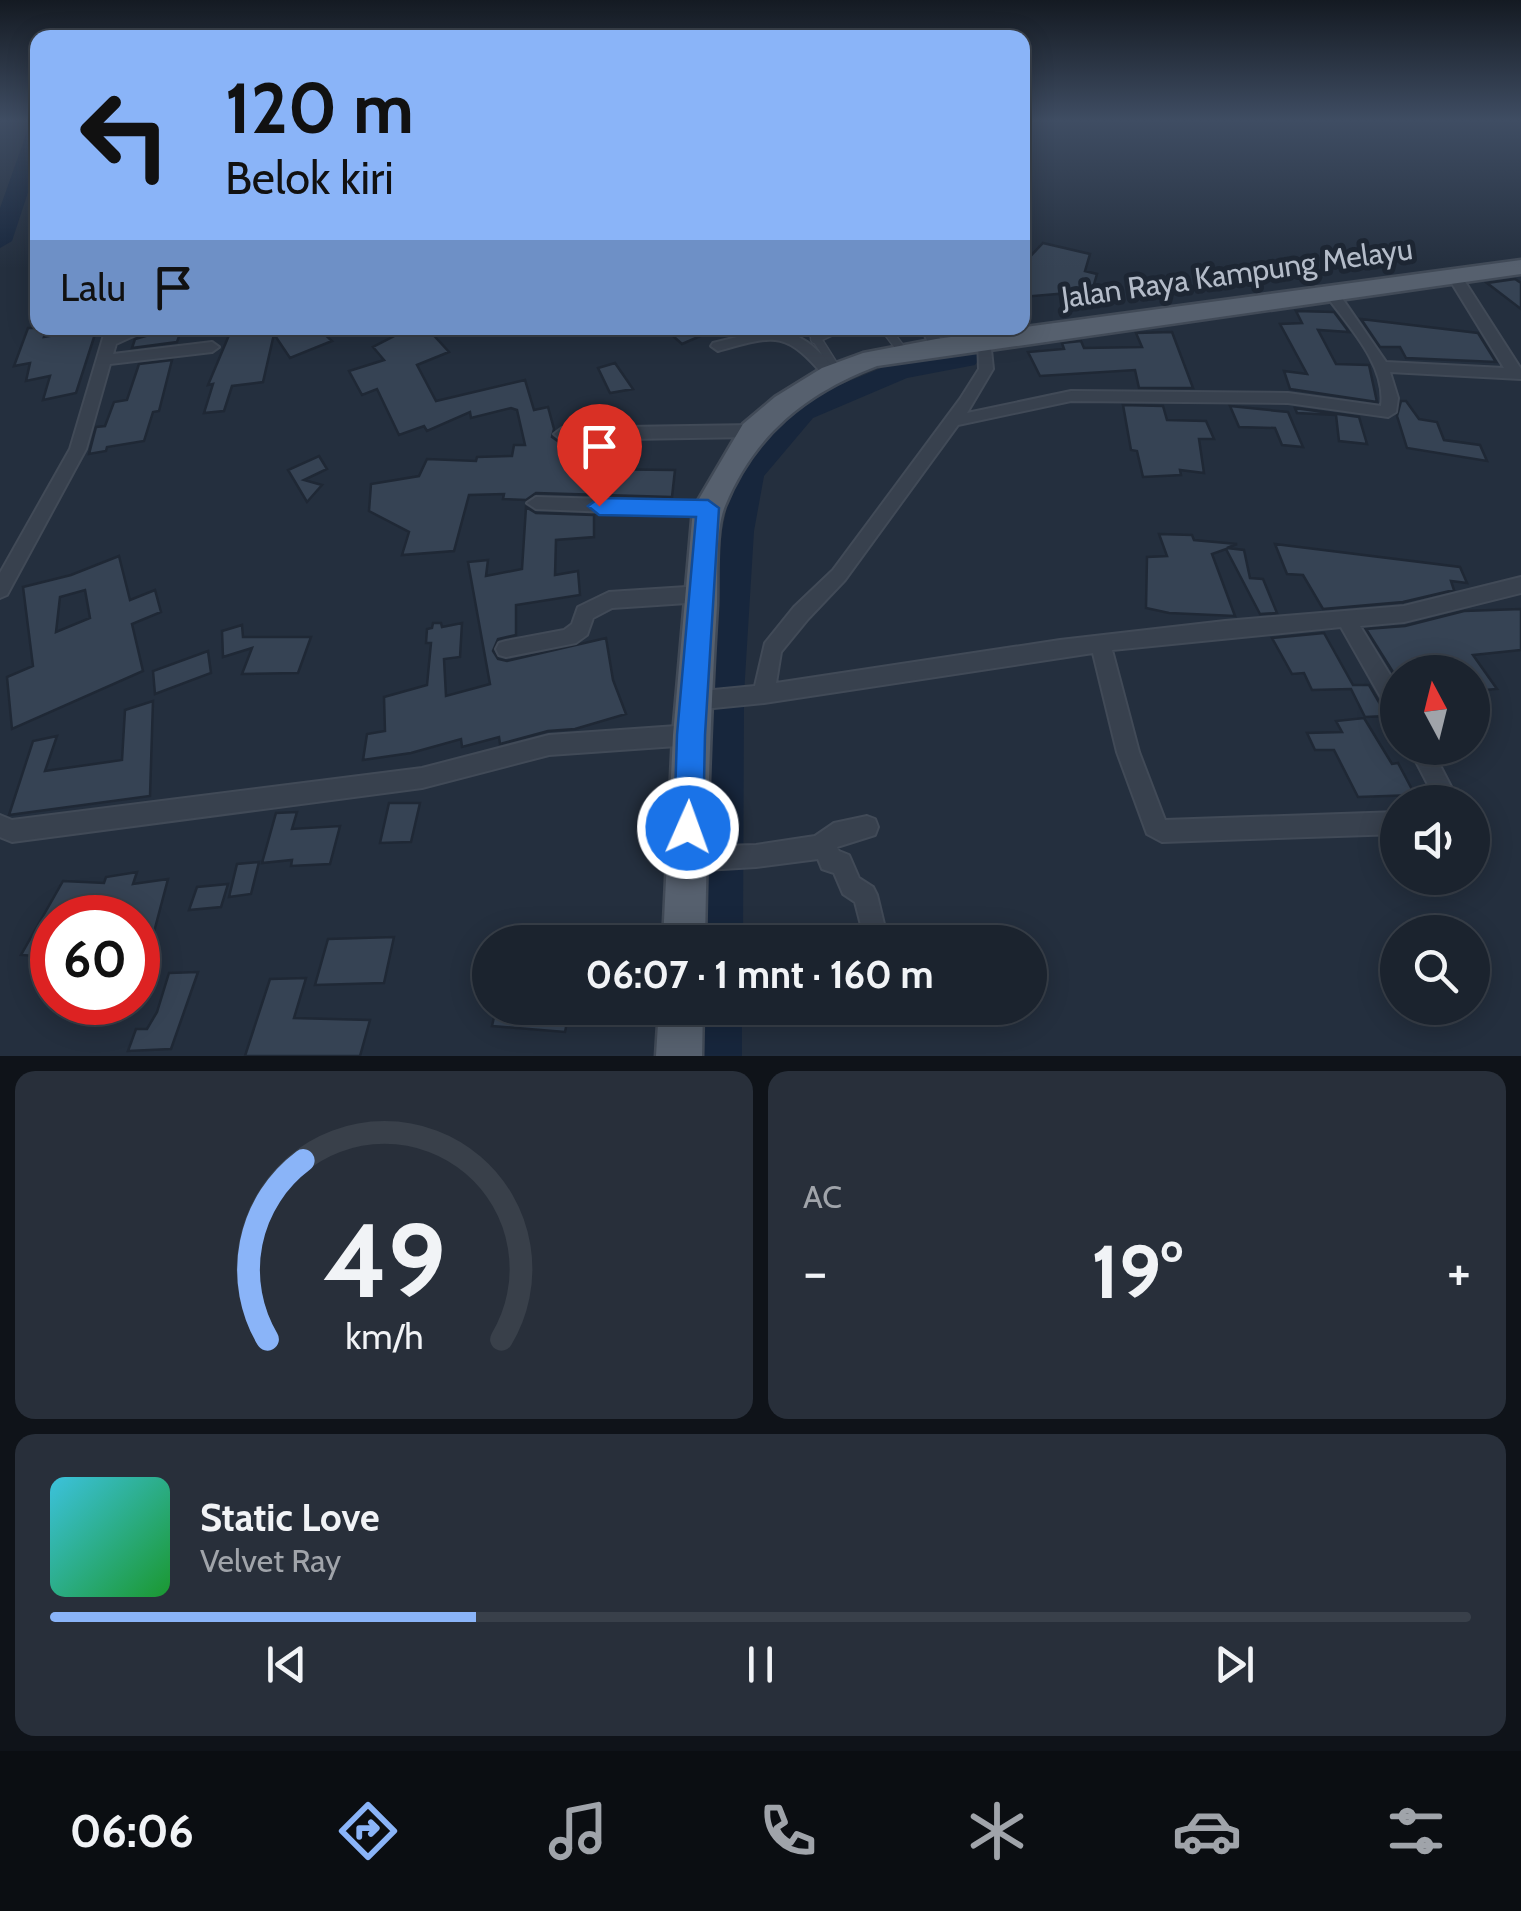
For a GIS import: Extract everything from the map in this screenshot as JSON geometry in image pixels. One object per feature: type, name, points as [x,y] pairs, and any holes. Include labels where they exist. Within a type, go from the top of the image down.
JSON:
[{"type":"main road","name":"Jalan Raya Kampung Melayu","points":[[1030,328],[1521,267]]},
{"type":"main road","name":"Jalan Raya Kampung Melayu","points":[[708,508],[753,431],[784,403],[834,372],[941,339],[973,335]]},
{"type":"main road","points":[[686,925],[695,858],[691,735],[698,701],[708,508]]},
{"type":"main road","points":[[680,1056],[681,1025]]},
{"type":"street","points":[[1455,277],[1518,373]]},
{"type":"street","points":[[952,421],[1071,396],[1288,398],[1388,412],[1391,391],[1382,367],[1330,290]]},
{"type":"street","points":[[0,590],[78,450],[111,335]]},
{"type":"street","points":[[718,346],[771,335]]},
{"type":"street","points":[[786,335],[806,343],[834,372]]},
{"type":"street","points":[[764,694],[772,650],[800,613],[839,574],[986,369],[941,339]]},
{"type":"street","points":[[104,360],[212,347]]},
{"type":"street","points":[[1382,367],[1518,373]]},
{"type":"street","points":[[562,434],[753,431]]},
{"type":"street","points":[[536,503],[708,508]]},
{"type":"street","points":[[698,701],[1100,644],[1404,614],[1521,585]]},
{"type":"street","points":[[506,648],[569,637],[580,629],[586,613],[609,600],[702,594]]},
{"type":"street","points":[[1347,620],[1380,677]]},
{"type":"street","points":[[1100,644],[1128,752],[1155,826],[1162,831],[1380,824]]},
{"type":"street","points":[[0,826],[12,832],[422,778],[548,745],[691,735]]},
{"type":"street","points":[[695,858],[733,857],[825,844],[834,834],[867,827]]},
{"type":"street","points":[[825,844],[830,860],[841,863],[852,886],[865,895],[872,924]]},
{"type":"lane","points":[[813,335],[834,372]]},
{"type":"lane","points":[[815,339],[823,335]]},
{"type":"building","points":[[1043,243],[1090,254],[1085,271],[1097,274],[1092,291],[1030,296],[1030,257]]},
{"type":"building","points":[[1515,279],[1521,283],[1521,309],[1487,283]]},
{"type":"building","points":[[1296,311],[1334,312],[1349,332],[1318,330],[1336,364],[1369,365],[1377,402],[1290,389],[1284,371],[1307,374],[1280,324],[1302,323]]},
{"type":"building","points":[[1361,319],[1478,333],[1496,362],[1406,358],[1400,347],[1380,347]]},
{"type":"building","points":[[28,328],[30,335],[44,337],[95,335],[76,393],[43,400],[50,376],[26,381],[30,363],[14,366]]},
{"type":"building","points":[[1172,332],[1193,388],[1139,388],[1135,370],[1040,376],[1028,352],[1064,349],[1062,343],[1081,341],[1084,348],[1142,347],[1136,333]]},
{"type":"building","points":[[180,335],[177,342],[132,348],[135,339]]},
{"type":"building","points":[[229,335],[274,335],[263,382],[232,386],[224,411],[204,413],[213,384],[208,385]]},
{"type":"building","points":[[275,335],[326,335],[332,341],[290,358]]},
{"type":"building","points":[[396,335],[433,335],[449,352],[417,365],[436,401],[525,380],[534,410],[548,407],[554,429],[552,437],[562,444],[584,443],[581,469],[675,470],[672,497],[536,493],[526,500],[503,499],[504,494],[469,495],[454,551],[402,555],[409,532],[369,511],[371,484],[419,476],[427,459],[476,461],[477,457],[512,456],[514,445],[525,445],[517,410],[511,408],[471,418],[470,412],[427,431],[424,426],[399,435],[377,389],[362,395],[349,371],[384,360],[373,347]]},
{"type":"building","points":[[672,335],[703,335],[682,344]]},
{"type":"building","points":[[172,360],[159,411],[153,412],[144,441],[89,454],[96,427],[105,426],[114,402],[127,400],[139,364]]},
{"type":"building","points":[[615,363],[633,389],[610,393],[598,368]]},
{"type":"building","points":[[1401,401],[1406,401],[1419,419],[1437,422],[1444,440],[1480,445],[1487,461],[1407,448],[1397,416]]},
{"type":"building","points":[[1123,405],[1163,406],[1167,420],[1206,421],[1214,439],[1199,439],[1204,473],[1180,470],[1181,475],[1143,477],[1137,451],[1131,450]]},
{"type":"building","points":[[1230,406],[1288,412],[1303,447],[1282,445],[1275,428],[1239,427]]},
{"type":"building","points":[[1295,408],[1359,417],[1367,444],[1339,441],[1336,415],[1297,413]]},
{"type":"building","points":[[319,456],[327,469],[304,480],[322,485],[307,502],[288,470]]},
{"type":"building","points":[[526,507],[536,513],[594,515],[594,537],[556,540],[555,575],[578,571],[580,595],[516,605],[516,635],[498,639],[493,651],[498,659],[507,661],[606,638],[613,680],[626,714],[500,744],[499,737],[462,747],[461,739],[411,753],[363,760],[367,734],[385,731],[384,697],[427,685],[431,643],[426,643],[427,629],[433,623],[441,623],[442,627],[462,623],[460,657],[444,659],[446,696],[490,684],[468,562],[488,560],[486,576],[522,569]]},
{"type":"building","points":[[1159,534],[1192,535],[1194,540],[1237,544],[1227,548],[1244,550],[1250,578],[1263,579],[1277,613],[1260,614],[1226,549],[1212,554],[1235,616],[1146,608],[1147,557],[1167,556]]},
{"type":"building","points":[[1275,544],[1460,567],[1467,583],[1451,581],[1454,590],[1403,602],[1323,609],[1303,575],[1287,574]]},
{"type":"building","points":[[119,556],[130,600],[155,590],[161,612],[132,624],[143,671],[12,729],[7,677],[33,666],[23,587],[71,575]],"holes":[[[85,590],[90,618],[56,632],[60,597]]]},
{"type":"building","points":[[1521,609],[1521,650],[1473,655],[1382,655],[1366,629],[1405,626],[1464,611]]},
{"type":"building","points":[[242,625],[243,637],[311,637],[298,673],[242,674],[252,648],[223,657],[222,631]]},
{"type":"building","points":[[1324,633],[1353,685],[1369,685],[1380,704],[1380,716],[1365,717],[1351,689],[1312,690],[1304,673],[1292,674],[1272,638]]},
{"type":"building","points":[[208,651],[211,673],[155,694],[153,671]]},
{"type":"building","points":[[153,701],[150,796],[9,815],[33,741],[57,736],[45,771],[122,760],[125,710]]},
{"type":"building","points":[[1364,718],[1380,744],[1380,765],[1399,765],[1410,785],[1380,785],[1380,796],[1358,797],[1334,750],[1315,750],[1307,733],[1342,732],[1336,721]]},
{"type":"building","points":[[389,803],[420,803],[411,842],[380,843]]},
{"type":"building","points":[[297,812],[292,829],[340,826],[330,864],[291,866],[292,860],[262,863],[276,813]]},
{"type":"building","points":[[259,862],[251,894],[229,897],[237,864]]},
{"type":"building","points":[[137,872],[133,884],[168,879],[160,909],[160,895],[55,895],[63,881],[104,883],[106,877]]},
{"type":"building","points":[[228,884],[221,907],[189,910],[197,887]]},
{"type":"building","points":[[394,937],[384,983],[315,985],[328,939]]},
{"type":"building","points":[[30,939],[30,956],[21,955]]},
{"type":"building","points":[[198,972],[171,1049],[128,1051],[136,1029],[160,1025],[160,1002],[169,973]]},
{"type":"building","points":[[306,978],[294,1018],[370,1020],[360,1056],[245,1056],[270,979]]},
{"type":"building","points":[[492,1025],[566,1025],[565,1032]]},
{"type":"waterway","points":[[0,241],[24,169]]},
{"type":"waterway","points":[[720,925],[725,694],[738,531],[749,473],[803,411],[901,370],[965,359],[953,335]]},
{"type":"waterway","points":[[718,1056],[719,1025]]},
{"type":"route","points":[[599,506],[708,508],[688,828]]}]
